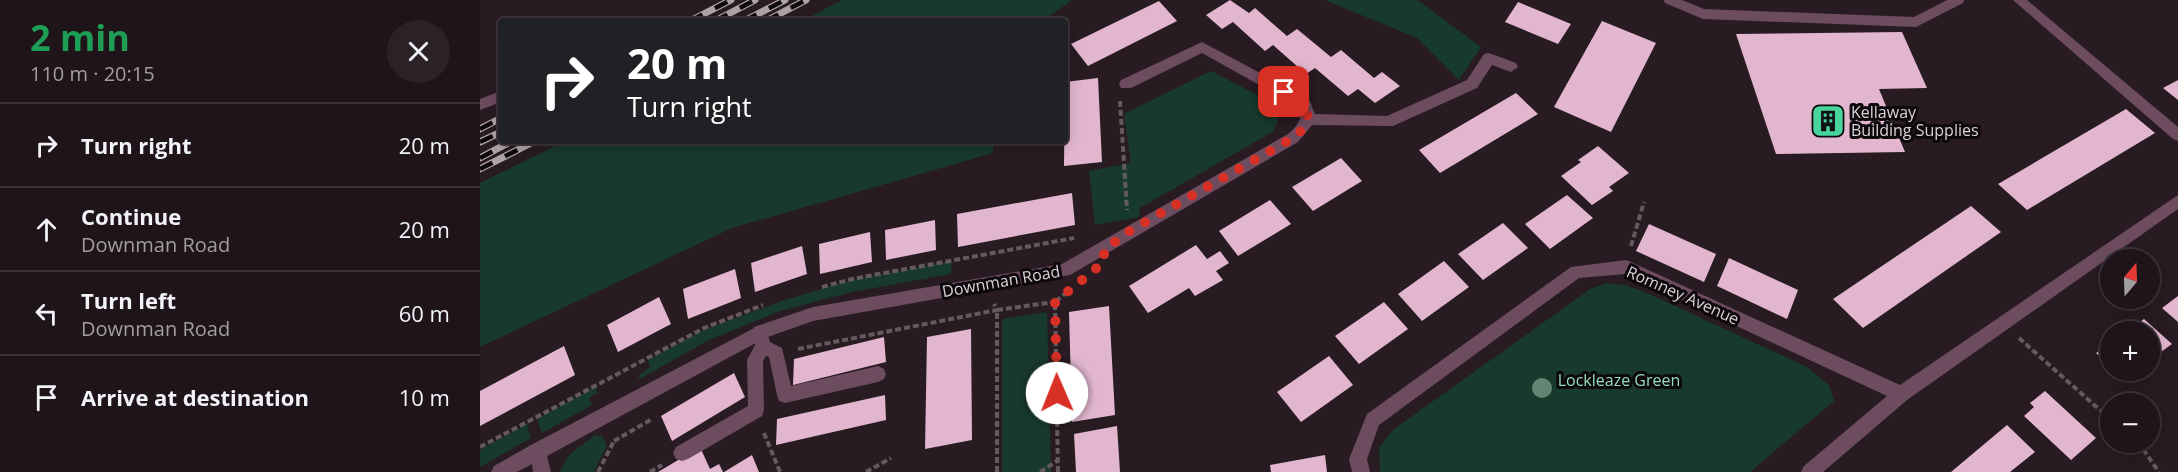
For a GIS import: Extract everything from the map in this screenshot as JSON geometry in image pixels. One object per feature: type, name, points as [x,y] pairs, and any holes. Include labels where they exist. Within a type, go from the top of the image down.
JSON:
[{"type":"street","points":[[1670,0],[1703,14],[1916,22],[1959,0]]},
{"type":"street","points":[[2019,0],[2178,135]]},
{"type":"street","points":[[1126,84],[1202,47],[1304,102],[1309,110],[1308,119],[1388,122],[1472,84],[1489,58],[1511,67]]},
{"type":"street","points":[[480,105],[498,97]]},
{"type":"street","name":"Downman Road","points":[[500,472],[601,417],[813,314],[1065,270],[1104,250],[1128,232],[1293,138],[1303,129],[1308,119]]},
{"type":"street","points":[[1810,472],[1901,394],[2178,201]]},
{"type":"street","name":"Romney Avenue","points":[[1361,472],[1358,459],[1372,420],[1576,272],[1626,267],[1901,394]]},
{"type":"street","points":[[682,453],[756,410],[755,360],[762,339],[776,353],[785,395],[878,374]]},
{"type":"street","points":[[537,451],[542,472]]},
{"type":"path","points":[[1120,97],[1128,232]]},
{"type":"path","points":[[1626,267],[1644,202]]},
{"type":"path","points":[[790,350],[997,310],[1055,302],[1072,289]]},
{"type":"path","points":[[1055,302],[1058,472]]},
{"type":"path","points":[[997,310],[997,472]]},
{"type":"path","points":[[2003,324],[2100,409]]},
{"type":"path","points":[[598,472],[614,441],[601,417]]},
{"type":"path","points":[[769,449],[780,472]]},
{"type":"path","points":[[2148,453],[2159,472]]},
{"type":"path","points":[[866,472],[891,458]]},
{"type":"path","points":[[1040,472],[1058,460]]},
{"type":"path","points":[[650,472],[667,462]]},
{"type":"green space","points":[[842,0],[1072,0],[1047,18],[808,18]]},
{"type":"green space","points":[[1325,0],[1418,0],[1481,47],[1459,80],[1417,38]]},
{"type":"green space","points":[[1211,71],[1275,104],[1279,118],[1274,131],[1140,208],[1139,217],[1095,225],[1089,171],[1131,163],[1124,114]]},
{"type":"green space","points":[[559,144],[993,144],[993,153],[732,228],[480,347],[480,183]]},
{"type":"green space","points":[[952,261],[951,274],[852,292],[780,311],[707,341],[640,379],[638,376],[650,367],[648,360],[704,330],[781,301],[852,280]]},
{"type":"green space","name":"Lockleaze Green","points":[[1606,283],[1625,285],[1647,293],[1807,367],[1829,385],[1834,401],[1750,472],[1380,472],[1379,447],[1394,429],[1590,289]]},
{"type":"green space","points":[[1047,312],[1051,472],[1002,472],[1002,319]]},
{"type":"green space","points":[[596,386],[597,393],[589,398],[592,405],[542,433],[537,419]]},
{"type":"green space","points":[[527,424],[531,438],[480,467],[480,450]]},
{"type":"green space","points":[[595,435],[602,436],[607,445],[594,472],[560,472],[568,456]]},
{"type":"building","points":[[1230,0],[1249,13],[1255,8],[1287,36],[1297,29],[1331,57],[1341,50],[1374,78],[1382,72],[1400,86],[1375,103],[1358,89],[1348,96],[1315,68],[1306,74],[1273,45],[1265,51],[1233,22],[1222,29],[1206,15]]},
{"type":"building","points":[[1159,1],[1177,21],[1088,66],[1071,44]]},
{"type":"building","points":[[1518,2],[1571,24],[1558,44],[1505,22]]},
{"type":"building","points":[[1602,21],[1656,43],[1611,132],[1554,107]]},
{"type":"building","name":"Kellaway Building Supplies","points":[[1902,32],[1927,88],[1879,89],[1905,152],[1776,154],[1736,34]]},
{"type":"building","points":[[1098,78],[1102,162],[1064,166],[1064,144],[1068,144],[1068,82]]},
{"type":"building","points":[[2178,80],[2178,100],[2163,88]]},
{"type":"building","points":[[1516,93],[1538,114],[1440,173],[1419,150]]},
{"type":"building","points":[[2126,109],[2155,133],[2027,210],[1998,184]]},
{"type":"building","points":[[1598,146],[1629,173],[1609,187],[1613,191],[1592,205],[1561,176]]},
{"type":"building","points":[[1341,158],[1362,181],[1313,211],[1292,187]]},
{"type":"building","points":[[1072,193],[1075,225],[958,247],[957,214]]},
{"type":"building","points":[[1567,195],[1593,218],[1550,249],[1525,224]]},
{"type":"building","points":[[1270,200],[1291,224],[1238,256],[1219,231]]},
{"type":"building","points":[[1971,206],[2001,232],[1863,328],[1833,299]]},
{"type":"building","points":[[935,220],[936,250],[886,260],[885,230]]},
{"type":"building","points":[[1503,223],[1528,248],[1483,280],[1458,254]]},
{"type":"building","points":[[1649,224],[1716,254],[1704,282],[1636,251]]},
{"type":"building","points":[[870,232],[872,262],[820,274],[819,244]]},
{"type":"building","points":[[1196,245],[1207,259],[1220,251],[1229,263],[1216,271],[1223,280],[1195,296],[1189,288],[1148,313],[1129,286]]},
{"type":"building","points":[[802,246],[807,274],[755,292],[751,263]]},
{"type":"building","points":[[1729,258],[1798,290],[1787,319],[1717,286]]},
{"type":"building","points":[[1444,261],[1469,287],[1422,321],[1398,294]]},
{"type":"building","points":[[735,269],[741,298],[688,319],[683,289]]},
{"type":"building","points":[[2178,296],[2178,322],[2162,308]]},
{"type":"building","points":[[659,297],[671,324],[618,352],[607,325]]},
{"type":"building","points":[[1384,302],[1408,329],[1359,364],[1335,336]]},
{"type":"building","points":[[1109,306],[1115,415],[1072,422],[1069,312]]},
{"type":"building","points":[[971,329],[972,440],[925,449],[927,337]]},
{"type":"building","points":[[2160,333],[2172,344],[2160,353]]},
{"type":"building","points":[[884,337],[886,362],[793,385],[794,359]]},
{"type":"building","points":[[564,346],[575,375],[480,426],[480,391]]},
{"type":"building","points":[[1329,356],[1353,385],[1301,422],[1277,392]]},
{"type":"building","points":[[734,373],[745,397],[672,441],[661,416]]},
{"type":"building","points":[[2045,391],[2096,438],[2071,460],[2024,416],[2034,407],[2030,403]]},
{"type":"building","points":[[885,395],[886,420],[776,445],[777,419]]},
{"type":"building","points":[[2007,425],[2035,452],[2010,472],[1951,472]]},
{"type":"building","points":[[1117,426],[1120,472],[1076,472],[1074,434]]},
{"type":"building","points":[[700,447],[710,469],[719,464],[723,472],[658,472]]},
{"type":"building","points":[[752,455],[759,472],[724,472]]},
{"type":"building","points":[[1325,455],[1327,472],[1271,472],[1270,465]]},
{"type":"railway","points":[[696,18],[731,0]]},
{"type":"railway","points":[[721,18],[755,0]]},
{"type":"railway","points":[[750,18],[785,0]]},
{"type":"railway","points":[[772,18],[806,0]]},
{"type":"railway","points":[[480,129],[498,120]]},
{"type":"railway","points":[[480,142],[498,133]]},
{"type":"railway","points":[[480,158],[506,144]]},
{"type":"railway","points":[[480,169],[529,144]]},
{"type":"place","name":"Kellaway Building Supplies","points":[[1828,121]]},
{"type":"route","points":[[1057,393],[1055,302],[1104,262],[1104,250],[1128,232],[1293,138],[1303,129],[1309,110],[1304,102],[1284,92]]}]
